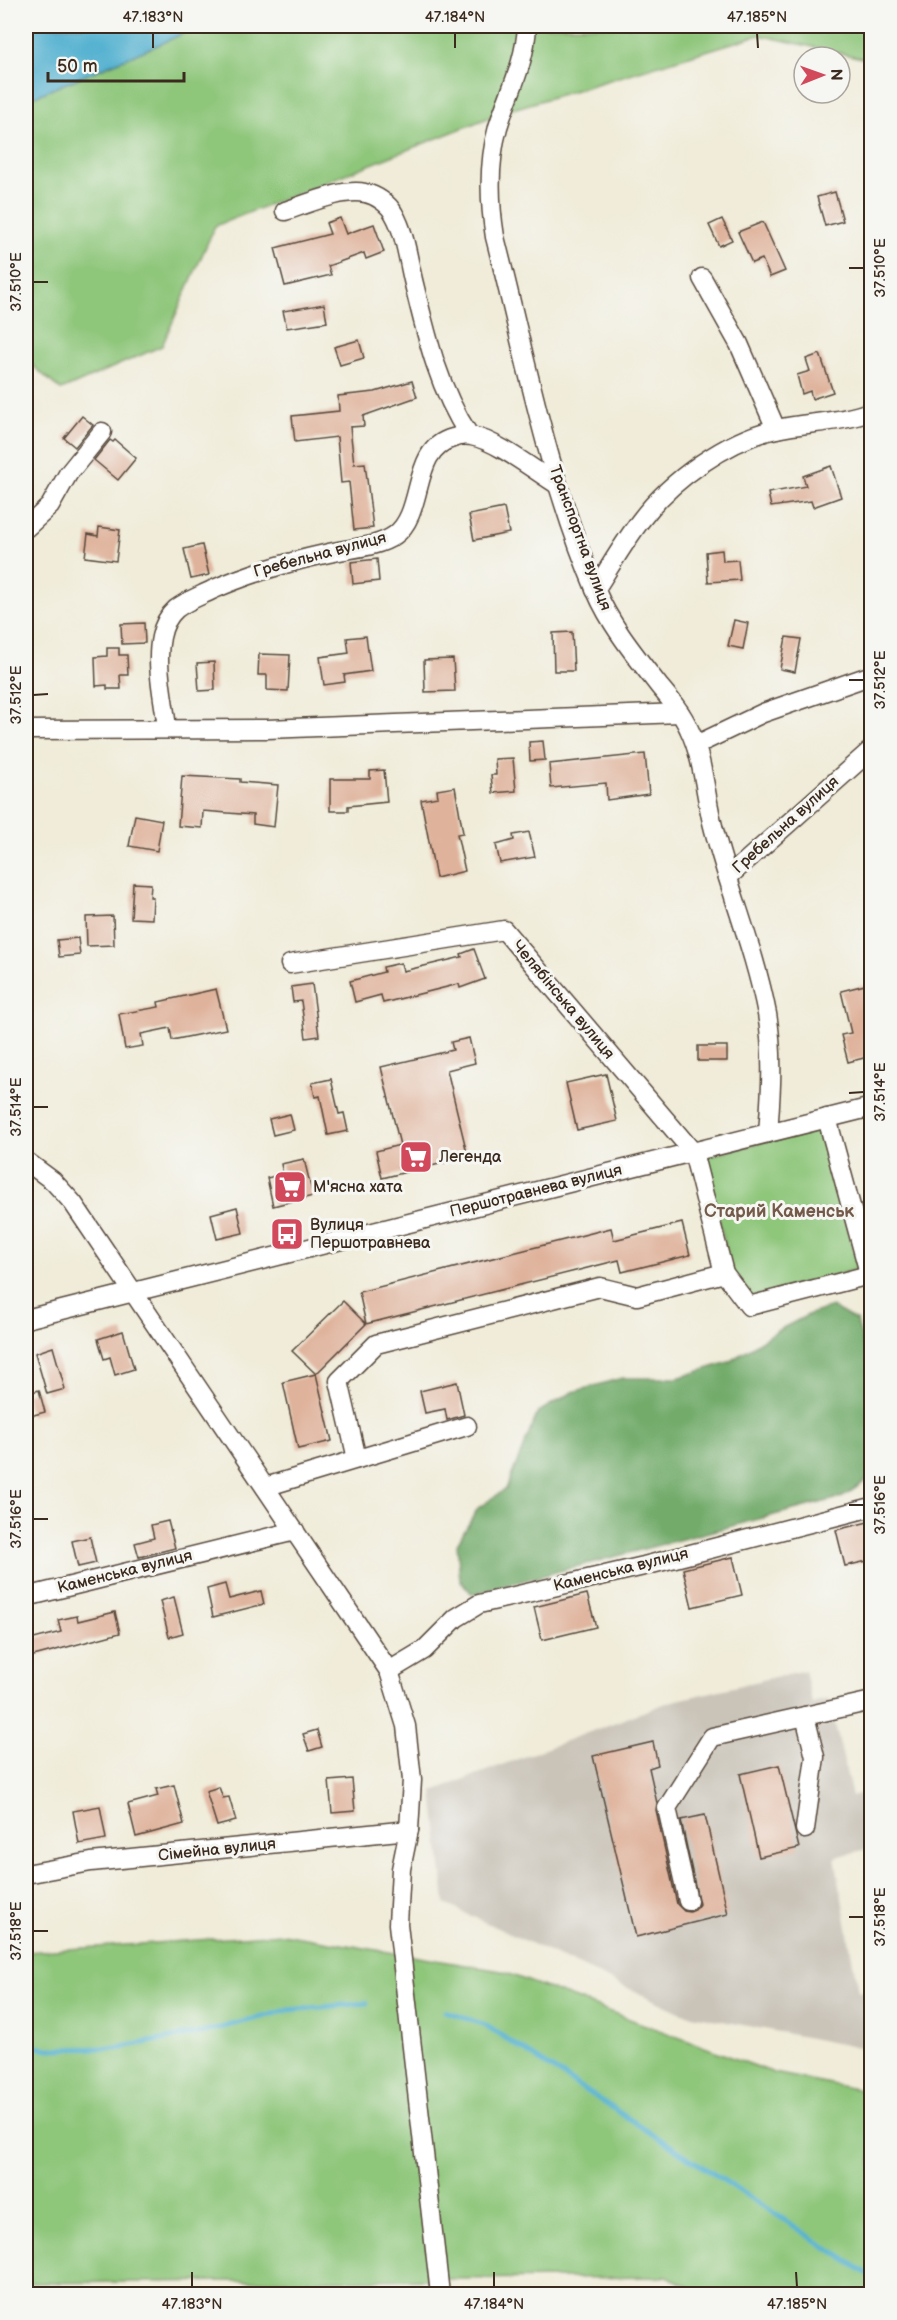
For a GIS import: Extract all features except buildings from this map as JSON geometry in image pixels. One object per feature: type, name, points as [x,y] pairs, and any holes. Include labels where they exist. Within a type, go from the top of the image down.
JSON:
[{"type":"street","name":"Транспортна вулиця","points":[[527,26],[519,74],[504,112],[494,147],[490,201],[495,237],[558,485],[595,590],[623,639],[680,713],[696,745],[714,830],[758,977],[767,1016],[771,1065],[768,1133]]},
{"type":"street","points":[[285,211],[340,194],[365,192],[382,200],[394,213],[402,237],[426,337],[443,387],[469,435],[487,441],[558,485]]},
{"type":"street","points":[[702,278],[739,344],[776,429]]},
{"type":"street","points":[[595,590],[642,519],[677,483],[711,457],[776,429],[816,424],[872,411]]},
{"type":"street","points":[[26,528],[50,506],[68,474],[102,432]]},
{"type":"street","name":"Гребельна вулиця","points":[[167,728],[160,665],[160,638],[165,622],[175,610],[194,598],[244,576],[287,562],[377,543],[395,535],[409,518],[425,464],[436,446],[451,438],[469,435]]},
{"type":"street","points":[[696,745],[763,713],[872,675]]},
{"type":"street","points":[[26,730],[267,729],[680,713]]},
{"type":"street","name":"Гребельна вулиця","points":[[728,877],[872,749]]},
{"type":"street","name":"Челябінська вулиця","points":[[290,964],[504,930],[693,1152]]},
{"type":"street","name":"Першотравнева вулиця","points":[[26,1319],[872,1107]]},
{"type":"street","points":[[693,1152],[724,1273],[749,1306],[870,1279],[827,1118]]},
{"type":"street","points":[[26,1161],[53,1181],[73,1203],[389,1671],[406,1726],[412,1780],[409,1830],[400,1869],[398,1924],[440,2295]]},
{"type":"street","points":[[357,1459],[339,1381],[376,1344],[600,1287],[637,1296],[724,1273]]},
{"type":"street","points":[[265,1487],[467,1426]]},
{"type":"street","name":"Каменська вулиця","points":[[389,1671],[424,1650],[456,1618],[479,1604],[644,1566],[872,1507]]},
{"type":"street","name":"Каменська вулиця","points":[[26,1597],[295,1531]]},
{"type":"street","points":[[688,1901],[667,1808],[712,1737],[872,1701]]},
{"type":"street","points":[[805,1829],[815,1757],[806,1716]]},
{"type":"street","name":"Сімейна вулиця","points":[[26,1874],[91,1862],[409,1830]]},
{"type":"shaded area","points":[[805,1670],[812,1703],[829,1699],[852,1796],[863,1793],[871,1829],[871,1848],[835,1857],[858,1992],[871,1989],[871,2050],[682,2013],[445,1904],[433,1791],[669,1702]]},
{"type":"green space","points":[[26,26],[871,26],[871,60],[852,56],[852,45],[804,45],[759,35],[503,112],[215,226],[162,346],[61,390],[26,360]]},
{"type":"green space","points":[[821,1127],[859,1269],[752,1297],[731,1269],[703,1157]]},
{"type":"green space","points":[[832,1307],[857,1321],[871,1374],[871,1477],[843,1497],[472,1594],[460,1580],[457,1544],[478,1508],[506,1489],[538,1412],[573,1392],[622,1378],[677,1378],[729,1362],[773,1333],[810,1314]]},
{"type":"green space","points":[[282,1934],[501,1971],[774,2073],[871,2092],[871,2294],[707,2294],[667,2277],[26,2283],[26,1952]]},
{"type":"water","points":[[26,26],[199,26],[26,100]]},
{"type":"waterway","points":[[26,2046],[50,2049],[116,2048],[205,2032],[288,2010],[367,2003]]},
{"type":"waterway","points":[[445,2011],[485,2025],[872,2277]]},
{"type":"place","name":"Легенда","points":[[416,1157]]},
{"type":"place","name":"М'ясна хата","points":[[290,1187]]},
{"type":"place","name":"Вулиця Першотравнева","points":[[287,1234]]},
{"type":"district","name":"Старий Каменськ","points":[[779,1211]]}]
